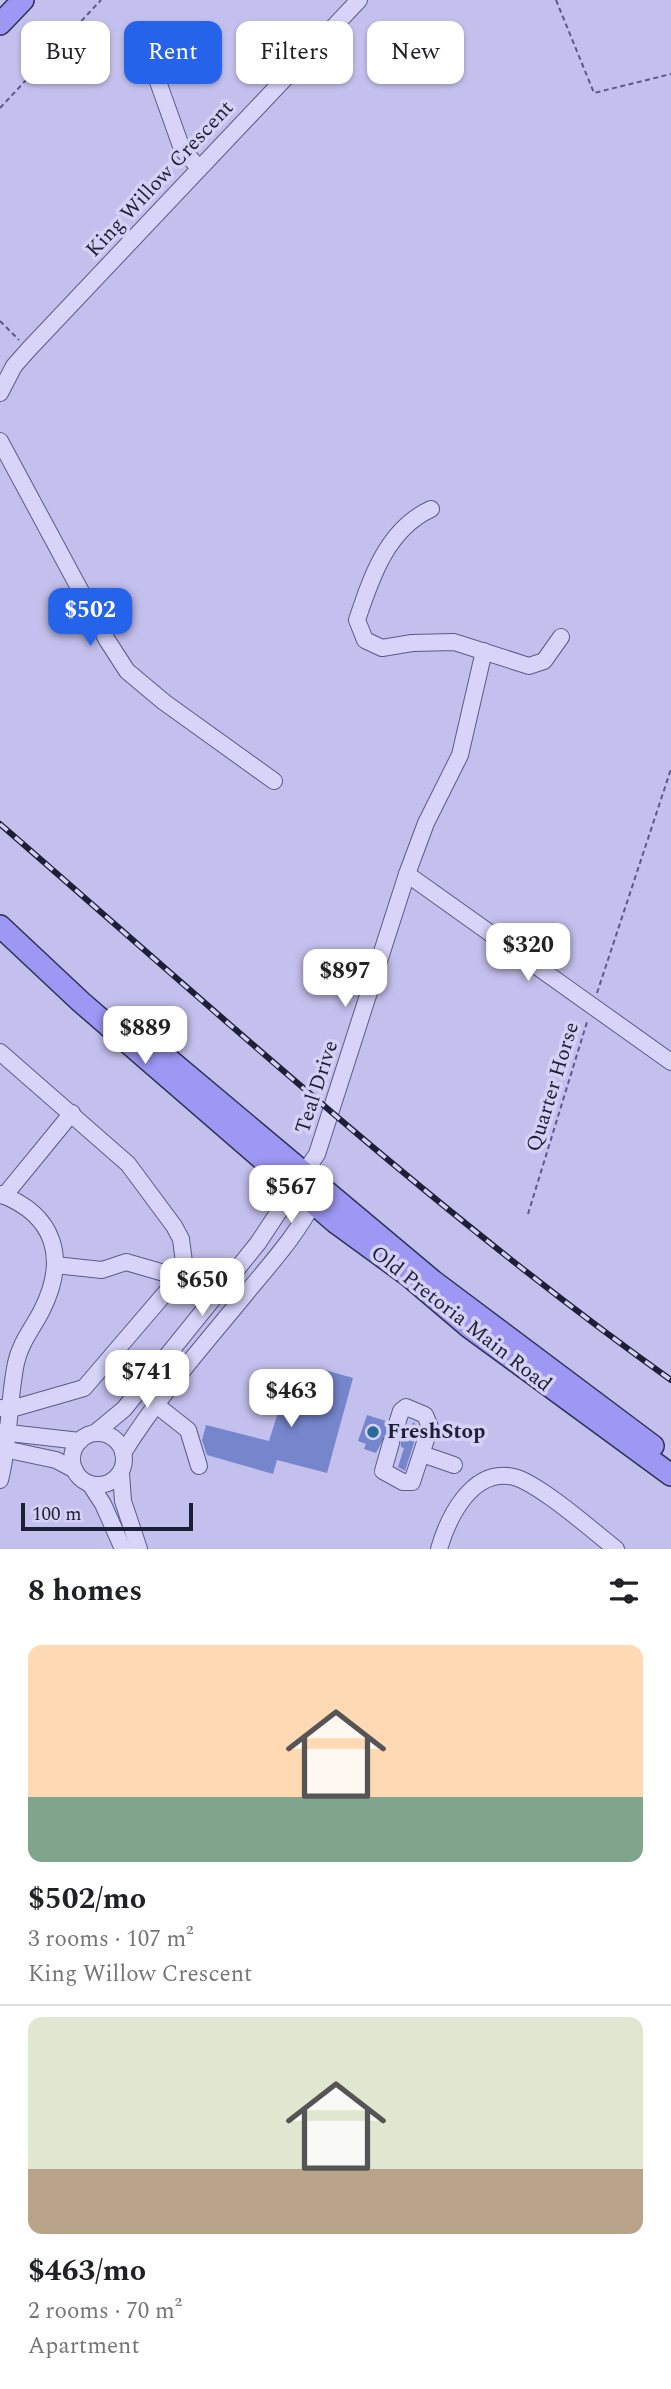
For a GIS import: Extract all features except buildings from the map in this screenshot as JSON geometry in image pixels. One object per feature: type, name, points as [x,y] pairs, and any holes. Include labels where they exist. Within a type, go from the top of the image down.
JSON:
[{"type":"main road","points":[[0,24],[23,0]]},
{"type":"main road","name":"Old Pretoria Main Road","points":[[4,929],[31,942],[298,1180],[469,1327],[671,1475]]},
{"type":"main road","name":"Old Pretoria Main Road","points":[[317,1196],[356,1214],[433,1281],[671,1458]]},
{"type":"street","name":"King Willow Crescent","points":[[0,394],[14,366],[29,349],[359,0]]},
{"type":"street","points":[[159,84],[182,149],[200,168]]},
{"type":"street","points":[[0,441],[107,640],[127,671],[164,702],[274,781]]},
{"type":"street","points":[[431,509],[421,514],[389,544],[363,604],[358,628],[365,640],[378,647],[446,642],[484,651],[513,663],[537,666],[552,653],[561,637]]},
{"type":"street","name":"Teal Drive","points":[[317,1196],[317,1154],[407,873],[426,823],[460,755],[484,651]]},
{"type":"street","points":[[407,873],[671,1062]]},
{"type":"street","points":[[0,1052],[128,1164],[181,1239],[185,1270],[84,1388],[7,1405]]},
{"type":"street","points":[[0,1480],[7,1405],[19,1352],[53,1284],[55,1265],[53,1241],[46,1226],[19,1201],[2,1195],[72,1113]]},
{"type":"street","name":"Teal Drive","points":[[88,1437],[116,1418],[136,1396],[258,1243],[317,1154]]},
{"type":"street","points":[[139,1549],[123,1501],[123,1452],[155,1404],[276,1258],[317,1196]]},
{"type":"street","points":[[55,1265],[102,1270],[126,1262],[178,1278]]},
{"type":"street","points":[[155,1404],[188,1430],[199,1466]]},
{"type":"street","points":[[404,1408],[425,1415],[430,1427],[422,1454],[415,1480],[403,1482],[383,1471],[404,1408]]},
{"type":"street","points":[[4,1441],[111,1436],[123,1452]]},
{"type":"street","points":[[75,1470],[72,1455],[88,1437]]},
{"type":"street","points":[[4,1441],[75,1470],[90,1484],[103,1504],[123,1549]]},
{"type":"street","points":[[422,1454],[454,1465]]},
{"type":"street","points":[[90,1484],[108,1484],[121,1473]]},
{"type":"street","points":[[439,1549],[458,1504],[484,1482],[503,1476],[520,1480],[544,1494],[616,1549]]},
{"type":"path","points":[[0,108],[101,0]]},
{"type":"path","points":[[556,0],[594,93],[671,74]]},
{"type":"path","points":[[0,321],[29,349]]},
{"type":"path","name":"Quarter Horse","points":[[528,1214],[592,1006],[671,769]]},
{"type":"railway","points":[[0,824],[412,1180],[497,1249],[671,1380]]},
{"type":"place","name":"FreshStop","points":[[373,1432]]}]
